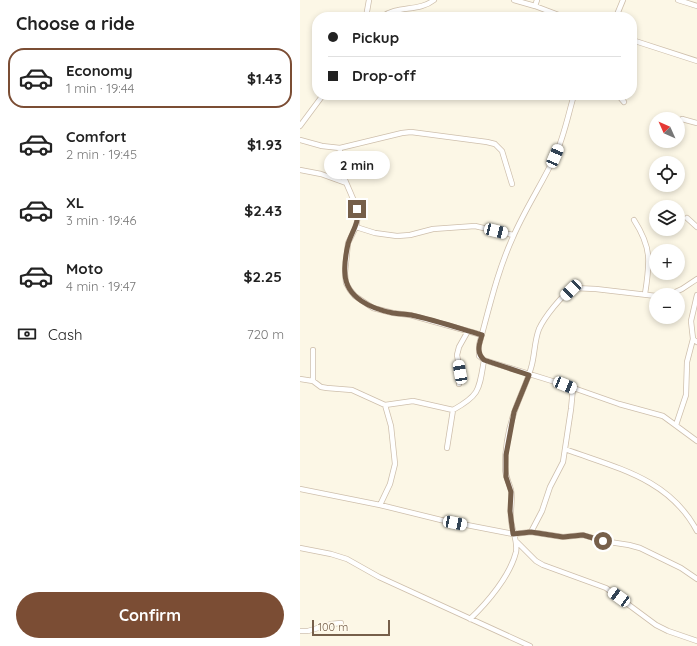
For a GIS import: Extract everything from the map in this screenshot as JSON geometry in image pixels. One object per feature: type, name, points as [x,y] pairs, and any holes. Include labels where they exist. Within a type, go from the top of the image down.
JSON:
[{"type":"street","points":[[367,12],[369,0]]},
{"type":"street","points":[[391,12],[428,5],[434,0]]},
{"type":"street","points":[[514,0],[536,6],[547,12]]},
{"type":"street","points":[[536,6],[537,0]]},
{"type":"street","points":[[618,12],[623,0]]},
{"type":"street","points":[[678,0],[697,6]]},
{"type":"street","points":[[637,42],[697,61]]},
{"type":"street","points":[[300,126],[319,100]]},
{"type":"street","points":[[573,100],[555,156],[528,204],[513,235],[500,269],[482,335],[478,352],[479,356],[484,360],[529,375],[663,416],[697,441]]},
{"type":"street","points":[[685,120],[697,123]]},
{"type":"street","points":[[300,140],[322,146],[340,148],[412,132],[487,142],[495,144],[502,151],[512,184]]},
{"type":"street","points":[[340,148],[339,166],[357,209],[358,216],[356,226],[348,243],[345,273],[346,283],[350,290],[355,296],[372,308],[410,315],[482,335]]},
{"type":"street","points":[[300,170],[321,174],[346,183]]},
{"type":"street","points":[[688,218],[697,227]]},
{"type":"street","points":[[634,220],[645,240],[648,250],[649,267],[645,294]]},
{"type":"street","points":[[356,226],[375,233],[397,236],[410,235],[433,229],[475,226],[513,235]]},
{"type":"street","points":[[684,288],[697,279]]},
{"type":"street","points":[[649,295],[574,288],[549,314],[539,331],[535,342],[532,366],[514,412],[506,455],[506,477],[511,492],[510,511],[513,534],[517,542],[536,561],[543,565],[606,588],[656,625],[668,631],[697,641]]},
{"type":"street","points":[[676,425],[686,395],[687,362],[695,340],[691,321],[697,295]]},
{"type":"street","points":[[459,384],[460,372],[457,355],[468,331]]},
{"type":"street","points":[[313,381],[314,350]]},
{"type":"street","points":[[300,379],[313,381],[321,387],[352,390],[386,405],[413,401],[453,410],[474,397],[478,390],[484,360]]},
{"type":"street","points":[[531,532],[542,511],[550,487],[563,462],[573,388]]},
{"type":"street","points":[[380,505],[390,484],[395,464],[391,426],[386,405]]},
{"type":"street","points":[[447,448],[453,410]]},
{"type":"street","points":[[565,449],[627,470],[652,484],[676,501],[697,531]]},
{"type":"street","points":[[300,489],[513,534],[531,532],[563,537],[583,535],[603,541],[640,548],[681,568],[697,579]]},
{"type":"street","points":[[470,619],[493,596],[514,559],[517,542]]},
{"type":"street","points":[[300,548],[331,554],[347,560],[379,577],[530,646]]},
{"type":"street","points":[[300,631],[308,631],[331,624],[341,623]]},
{"type":"route","points":[[357,209],[358,216],[356,226],[348,243],[345,273],[346,283],[355,296],[372,308],[410,315],[482,335],[478,352],[479,356],[484,360],[529,375],[514,412],[506,455],[505,467],[506,477],[511,492],[510,511],[513,534],[541,532],[563,537],[583,535],[603,541]]}]
